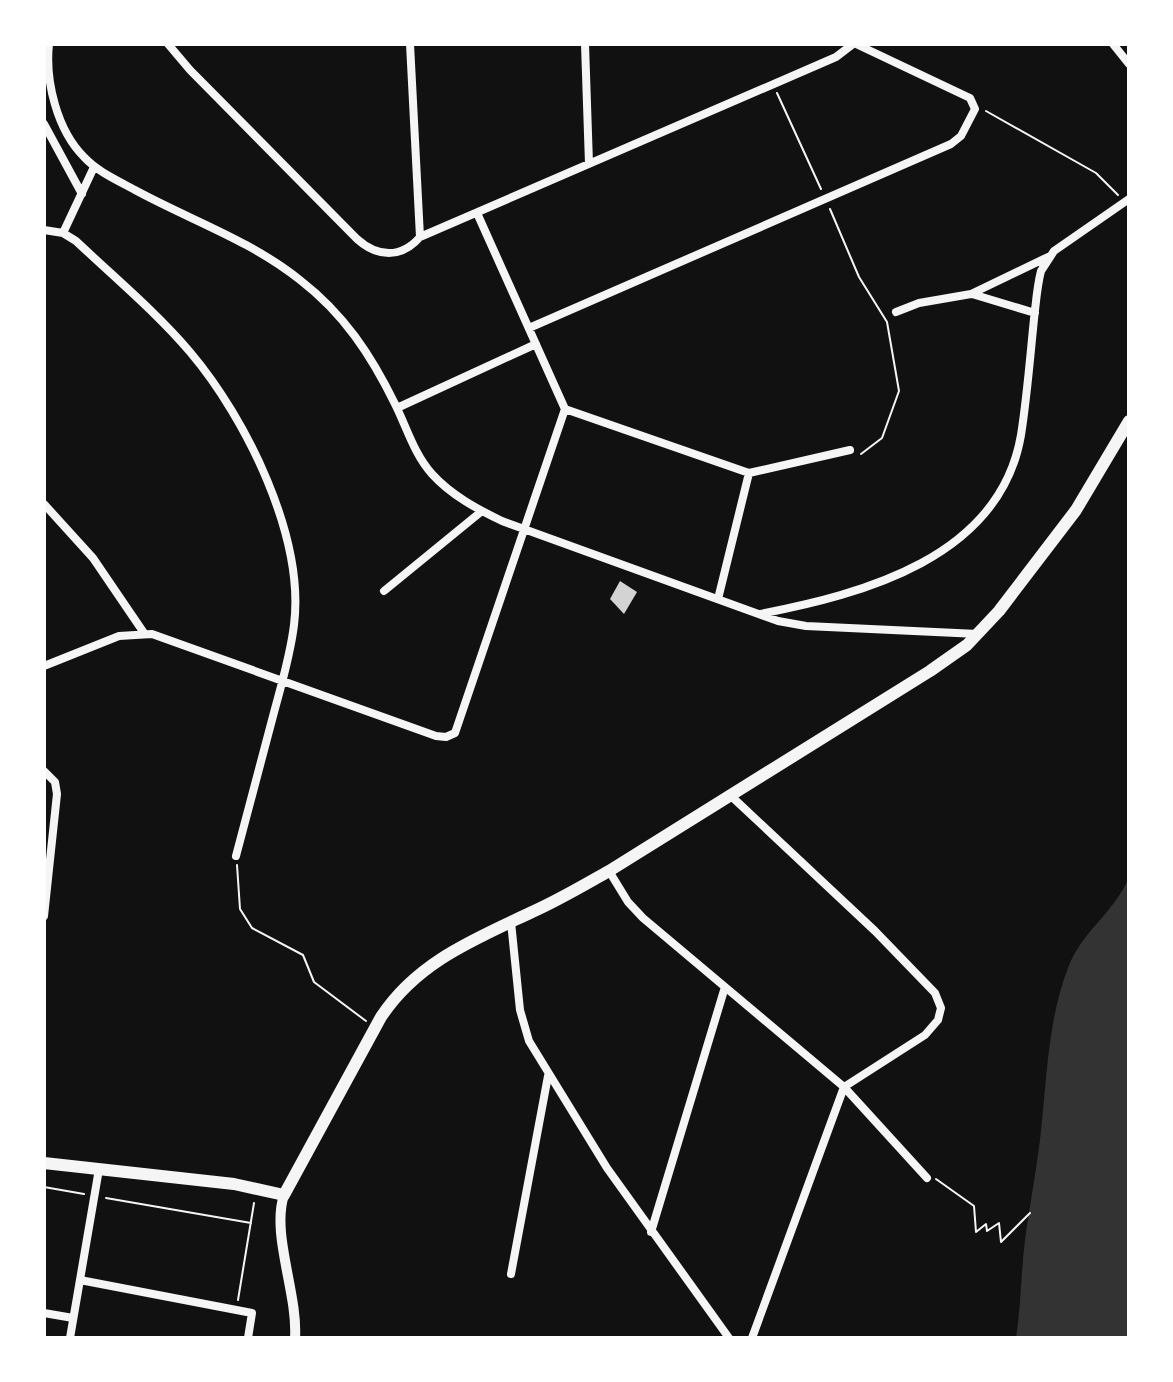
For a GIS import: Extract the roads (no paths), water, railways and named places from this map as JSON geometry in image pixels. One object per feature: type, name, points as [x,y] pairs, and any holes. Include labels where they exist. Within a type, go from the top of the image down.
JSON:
[{"type":"main road","points":[[44,1163],[234,1184],[284,1195],[375,1028],[402,990],[428,966],[609,871],[930,671],[979,634],[1076,510],[1129,421]]},
{"type":"street","points":[[49,44],[48,70],[53,94],[66,132],[77,150],[94,167],[173,210],[237,239],[297,277],[328,303],[347,323],[372,361],[418,455],[448,489],[482,511],[796,625],[979,634]]},
{"type":"street","points":[[168,44],[363,244],[379,252],[397,253],[409,248],[420,237],[836,57],[854,44],[961,92],[975,105],[964,131],[954,142],[529,328]]},
{"type":"street","points":[[410,44],[420,237]]},
{"type":"street","points":[[585,44],[589,164]]},
{"type":"street","points":[[1113,44],[1128,61]]},
{"type":"street","points":[[44,124],[82,194]]},
{"type":"street","points":[[62,158],[77,150]]},
{"type":"street","points":[[63,233],[94,167]]},
{"type":"street","points":[[896,312],[933,300],[971,294],[1049,257],[1127,200]]},
{"type":"street","points":[[44,666],[110,639],[144,633],[436,736],[449,736],[458,728],[565,409],[477,213]]},
{"type":"street","points":[[44,230],[63,233],[76,241],[189,351],[219,392],[256,458],[280,514],[294,584],[294,625],[283,680],[236,856]]},
{"type":"street","points":[[759,614],[838,596],[898,575],[938,554],[979,519],[1004,484],[1016,455],[1039,279],[1049,257]]},
{"type":"street","points":[[971,294],[1035,313]]},
{"type":"street","points":[[397,408],[536,344]]},
{"type":"street","points":[[565,409],[749,473],[850,450]]},
{"type":"street","points":[[718,599],[749,473]]},
{"type":"street","points":[[44,504],[88,550],[144,633]]},
{"type":"street","points":[[384,591],[482,511]]},
{"type":"street","points":[[44,771],[55,782],[57,794],[44,916]]},
{"type":"street","points":[[730,795],[901,957],[935,993],[941,1008],[938,1020],[925,1035],[844,1087],[752,1338]]},
{"type":"street","points":[[609,871],[628,902],[643,918],[844,1087],[927,1178]]},
{"type":"street","points":[[511,922],[522,1020],[529,1041],[651,1232],[729,1338]]},
{"type":"street","points":[[651,1232],[725,987]]},
{"type":"street","points":[[511,1274],[548,1075]]},
{"type":"street","points":[[70,1338],[99,1169]]},
{"type":"street","points":[[284,1195],[280,1217],[295,1308],[295,1338]]},
{"type":"street","points":[[80,1280],[252,1313],[248,1338]]},
{"type":"street","points":[[44,1313],[73,1318]]}]
